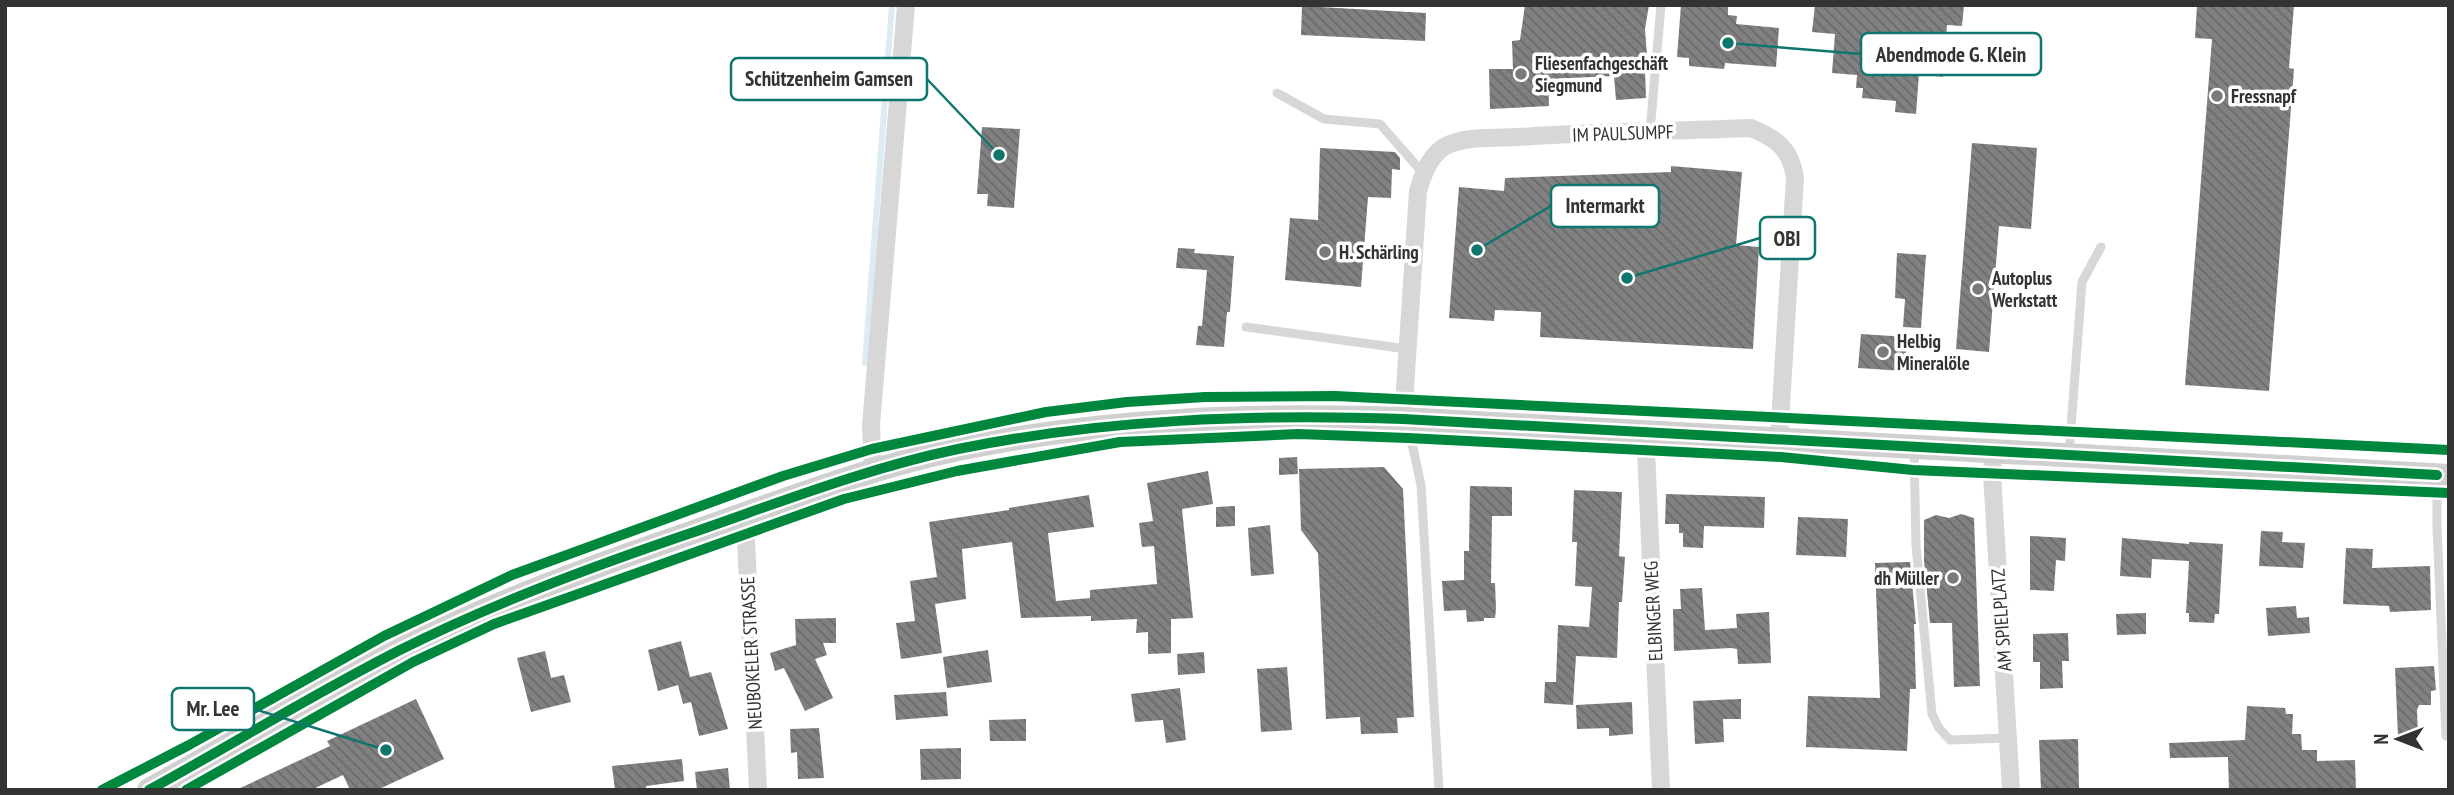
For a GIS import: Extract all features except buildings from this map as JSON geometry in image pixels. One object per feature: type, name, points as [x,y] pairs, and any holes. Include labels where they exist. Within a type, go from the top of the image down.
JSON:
[{"type":"street","points":[[873,472],[871,425],[906,5]]},
{"type":"street","name":"IM PAULSUMPF","points":[[1403,419],[1418,191],[1423,173],[1433,158],[1448,144],[1545,135],[1751,128],[1771,136],[1792,160],[1796,177],[1779,438]]},
{"type":"street","points":[[149,790],[400,650],[573,574],[873,472],[957,449],[1118,424],[1304,415],[1779,438],[2443,476]]},
{"type":"street","name":"ELBINGER WEG","points":[[1648,432],[1647,464],[1661,790]]},
{"type":"street","name":"AM SPIELPLATZ","points":[[1993,451],[1992,474],[2011,790]]},
{"type":"street","name":"NEUBOKELER STRASSE","points":[[738,517],[746,541],[758,790]]},
{"type":"lane","points":[[1650,132],[1661,5]]},
{"type":"lane","points":[[1277,93],[1324,119],[1380,124],[1423,173]]},
{"type":"lane","points":[[2069,455],[2082,282],[2101,247]]},
{"type":"lane","points":[[1246,327],[1407,349]]},
{"type":"lane","points":[[1403,419],[1421,485],[1439,790]]},
{"type":"lane","points":[[1914,447],[1916,546],[1932,713],[1939,729],[1950,740],[2008,737]]},
{"type":"lane","points":[[2443,476],[2437,527],[2446,736]]},
{"type":"waterway","points":[[865,363],[892,5]]},
{"type":"cycle path","points":[[102,790],[189,745],[384,636],[512,575],[783,476],[872,449],[1046,412],[1127,402],[1205,397],[1335,396],[2449,450]]},
{"type":"cycle path","points":[[149,790],[400,650],[543,587],[856,476],[958,449],[1068,431],[1235,418],[1403,419],[2437,475]]},
{"type":"cycle path","points":[[186,790],[413,662],[494,624],[844,499],[957,471],[1120,442],[1298,434],[1408,438],[1781,457],[1913,470],[2449,493]]},
{"type":"place","name":"Abendmode G. Klein","points":[[1728,43]]},
{"type":"place","name":"Fliesenfachgeschäft Siegmund","points":[[1521,74]]},
{"type":"place","name":"Fressnapf","points":[[2217,96]]},
{"type":"place","name":"Schützenheim Gamsen","points":[[999,155]]},
{"type":"place","name":"Intermarkt","points":[[1477,250]]},
{"type":"place","name":"H. Schärling","points":[[1325,252]]},
{"type":"place","name":"OBI","points":[[1627,278]]},
{"type":"place","name":"Autoplus Werkstatt","points":[[1978,289]]},
{"type":"place","name":"Helbig Mineralöle","points":[[1883,352]]},
{"type":"place","name":"dh Müller","points":[[1953,578]]},
{"type":"place","name":"Mr. Lee","points":[[386,750]]}]
